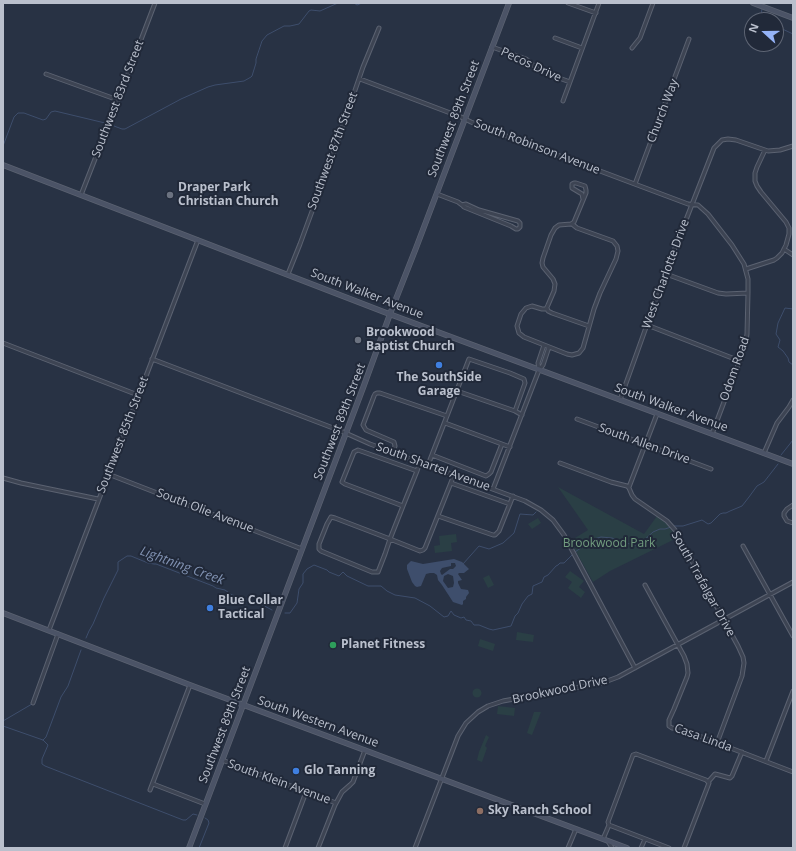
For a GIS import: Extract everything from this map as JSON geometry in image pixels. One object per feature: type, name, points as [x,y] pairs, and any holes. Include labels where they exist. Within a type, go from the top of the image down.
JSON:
[{"type":"main road","name":"Southwest 89th Street","points":[[188,848],[509,3]]},
{"type":"main road","points":[[753,3],[793,18]]},
{"type":"main road","name":"South Walker Avenue","points":[[3,165],[390,314],[793,464]]},
{"type":"main road","name":"South Western Avenue","points":[[3,613],[243,705],[627,848]]},
{"type":"street","name":"Southwest 83rd Street","points":[[81,195],[155,3]]},
{"type":"street","points":[[568,3],[596,13]]},
{"type":"street","points":[[563,101],[599,3]]},
{"type":"street","points":[[632,48],[640,38],[653,3]]},
{"type":"street","name":"Southwest 87th Street","points":[[288,274],[360,79],[363,67],[379,28]]},
{"type":"street","points":[[555,38],[582,48]]},
{"type":"street","name":"Church Way","points":[[636,184],[689,39]]},
{"type":"street","name":"Pecos Drive","points":[[492,47],[526,59],[538,70],[570,82]]},
{"type":"street","points":[[46,74],[118,100]]},
{"type":"street","name":"South Robinson Avenue","points":[[360,79],[516,140],[688,204],[692,204]]},
{"type":"street","name":"West Charlotte Drive","points":[[620,400],[714,148],[722,140],[728,139],[736,140],[765,150]]},
{"type":"street","points":[[746,269],[774,260],[780,256],[788,241],[788,225],[757,186],[755,173],[765,150],[780,150],[793,146]]},
{"type":"street","points":[[572,224],[574,222],[583,199],[586,190],[585,186],[576,182],[572,183],[572,188],[582,194],[583,199]]},
{"type":"street","points":[[437,194],[464,207],[479,211],[519,222],[520,227],[516,229],[479,211]]},
{"type":"street","name":"Odom Road","points":[[692,204],[698,205],[714,221],[732,244],[746,269],[748,279],[747,334],[745,346],[712,434]]},
{"type":"street","points":[[546,308],[554,291],[555,284],[553,279],[543,267],[542,258],[555,228],[561,224],[572,224],[579,229],[611,240],[618,248],[616,259],[600,293],[583,348],[579,353],[574,355],[570,354],[524,337],[520,335],[517,328],[524,310],[530,306],[542,309],[546,308],[552,313],[589,326]]},
{"type":"street","name":"Southwest 85th Street","points":[[49,630],[198,240]]},
{"type":"street","points":[[784,249],[793,255]]},
{"type":"street","points":[[666,274],[718,293],[748,293]]},
{"type":"street","points":[[647,325],[740,361]]},
{"type":"street","points":[[3,343],[138,395]]},
{"type":"street","points":[[539,370],[538,363],[544,345]]},
{"type":"street","points":[[493,490],[549,347]]},
{"type":"street","name":"South Shartel Avenue","points":[[152,358],[346,434],[534,505],[548,515],[559,527],[635,668]]},
{"type":"street","points":[[428,465],[469,359],[523,378],[525,383],[514,410]]},
{"type":"street","points":[[457,391],[514,410],[522,415]]},
{"type":"street","points":[[393,452],[395,446],[394,442],[366,430],[363,425],[375,394],[380,393],[447,416]]},
{"type":"street","points":[[764,454],[777,423],[789,408],[793,400]]},
{"type":"street","points":[[560,463],[629,487],[657,414]]},
{"type":"street","name":"South Allen Drive","points":[[577,419],[711,469]]},
{"type":"street","points":[[445,422],[510,447]]},
{"type":"street","points":[[432,455],[486,476],[491,472],[502,444]]},
{"type":"street","points":[[403,506],[342,482],[354,452],[358,450],[417,471]]},
{"type":"street","points":[[420,462],[390,539],[378,572],[372,572],[320,551],[319,544],[331,518],[335,518],[390,539],[420,551],[423,550],[454,475]]},
{"type":"street","name":"South Olie Avenue","points":[[108,474],[302,549]]},
{"type":"street","points":[[3,478],[98,500]]},
{"type":"street","points":[[451,483],[510,504]]},
{"type":"street","name":"South Trafalgar Drive","points":[[629,487],[635,498],[667,521],[675,530],[743,657],[744,668],[742,676],[717,743]]},
{"type":"street","points":[[438,516],[496,535],[513,496]]},
{"type":"street","points":[[793,506],[786,509],[784,514],[786,521],[793,523]]},
{"type":"street","points":[[743,546],[793,636]]},
{"type":"street","name":"Brookwood Drive","points":[[415,848],[460,732],[469,720],[483,708],[503,701],[602,683],[618,677],[793,582]]},
{"type":"street","name":"Casa Linda","points":[[645,585],[678,644],[686,660],[688,669],[688,673],[674,709],[668,720],[672,728],[681,729],[793,772]]},
{"type":"street","points":[[32,703],[58,634]]},
{"type":"street","points":[[150,790],[190,685]]},
{"type":"street","points":[[766,761],[793,691]]},
{"type":"street","points":[[318,848],[336,803],[342,792],[352,782],[365,750]]},
{"type":"street","points":[[684,848],[707,789],[708,782],[715,774],[730,778],[742,752]]},
{"type":"street","points":[[603,839],[634,755],[636,754],[708,782]]},
{"type":"street","name":"South Klein Avenue","points":[[222,760],[336,803]]},
{"type":"street","points":[[153,784],[205,804]]},
{"type":"street","points":[[285,848],[306,792]]},
{"type":"street","points":[[609,825],[669,848]]},
{"type":"street","points":[[568,848],[576,829]]},
{"type":"street","points":[[642,848],[645,839]]},
{"type":"street","points":[[608,841],[612,848]]},
{"type":"green space","name":"Brookwood Park","points":[[558,487],[644,534],[657,516],[667,524],[677,538],[610,571],[593,582],[570,541],[588,530]]},
{"type":"green space","points":[[538,518],[541,523],[532,529],[528,524]]},
{"type":"green space","points":[[456,534],[457,542],[451,543],[452,551],[435,553],[434,546],[440,545],[439,536]]},
{"type":"green space","points":[[570,571],[584,581],[579,587],[585,592],[581,598],[568,588],[572,582],[565,577]]},
{"type":"green space","points":[[489,575],[494,585],[488,588],[483,578]]},
{"type":"green space","points":[[517,632],[534,635],[533,642],[516,640]]},
{"type":"green space","points":[[480,639],[495,644],[493,651],[478,646]]},
{"type":"green space","points":[[477,688],[482,693],[477,698],[472,693]]},
{"type":"green space","points":[[498,706],[515,708],[514,716],[497,714]]},
{"type":"green space","points":[[534,712],[541,712],[532,735],[527,733]]},
{"type":"green space","points":[[486,735],[489,737],[485,746],[487,748],[482,762],[477,760]]},
{"type":"water","points":[[454,559],[462,562],[469,569],[464,573],[458,574],[462,580],[458,581],[461,589],[468,590],[469,593],[462,605],[453,602],[438,580],[437,575],[434,573],[426,574],[421,586],[415,586],[407,569],[407,565],[411,561],[423,564]],"holes":[[[451,563],[455,563],[456,566],[442,575],[440,571],[442,568],[451,566]],[[448,574],[453,576],[454,583],[453,587],[448,588],[443,581],[444,576]]]},
{"type":"waterway","points":[[114,126],[125,129],[181,99],[208,87],[244,81],[252,76],[262,41],[267,35],[284,26],[299,24],[311,10],[320,11],[338,3]]},
{"type":"waterway","points":[[354,3],[357,5],[362,3]]},
{"type":"waterway","name":"Lightning Creek","points":[[762,8],[762,12]]},
{"type":"waterway","name":"Lightning Creek","points":[[784,30],[793,34]]},
{"type":"waterway","points":[[3,146],[14,117],[18,113],[24,113],[43,120],[46,119],[51,112],[55,111],[105,123]]},
{"type":"waterway","name":"Lightning Creek","points":[[793,309],[785,308],[778,323],[776,334],[780,340],[778,347],[783,351],[789,362],[793,365]]},
{"type":"waterway","name":"Lightning Creek","points":[[781,455],[793,440]]},
{"type":"waterway","name":"Lightning Creek","points":[[674,526],[683,526],[702,520],[708,524],[720,514],[742,506],[757,486],[764,482],[778,464]]},
{"type":"waterway","points":[[463,564],[479,546],[489,549],[503,543],[514,533],[520,514],[533,515],[536,512]]},
{"type":"waterway","name":"Lightning Creek","points":[[575,552],[594,539],[601,537],[612,538],[636,545],[642,542],[653,532],[671,527]]},
{"type":"waterway","name":"Lightning Creek","points":[[285,613],[290,613],[297,603],[299,589],[303,583],[303,574],[307,569],[314,565],[339,576],[343,572],[347,576],[368,586],[381,586],[395,595],[415,598],[430,606],[444,617],[448,616],[451,611],[454,615],[461,618],[464,617],[466,620],[471,621],[474,625],[479,625],[493,630],[511,626],[522,604],[528,596],[532,594],[533,586],[542,582],[544,577],[548,575],[556,566],[560,563],[564,563],[573,554]]},
{"type":"waterway","name":"Lightning Creek","points":[[86,638],[118,570],[118,562],[127,556],[156,564],[216,588],[225,590],[232,595],[257,602],[272,610]]},
{"type":"waterway","name":"Lightning Creek","points":[[43,740],[46,737],[61,697],[68,686],[81,650]]},
{"type":"waterway","points":[[3,721],[32,704]]},
{"type":"waterway","points":[[3,726],[43,740],[48,745],[42,759],[42,764],[45,766],[183,820],[186,820],[193,814],[197,815]]},
{"type":"waterway","points":[[199,848],[209,823],[205,818]]},
{"type":"place","name":"Draper Park Christian Church","points":[[170,195]]},
{"type":"place","name":"Brookwood Baptist Church","points":[[358,340]]},
{"type":"place","name":"The SouthSide Garage","points":[[439,365]]},
{"type":"place","name":"Blue Collar Tactical","points":[[210,608]]},
{"type":"place","name":"Planet Fitness","points":[[333,645]]},
{"type":"place","name":"Glo Tanning","points":[[296,771]]},
{"type":"place","name":"Sky Ranch School","points":[[480,811]]}]
